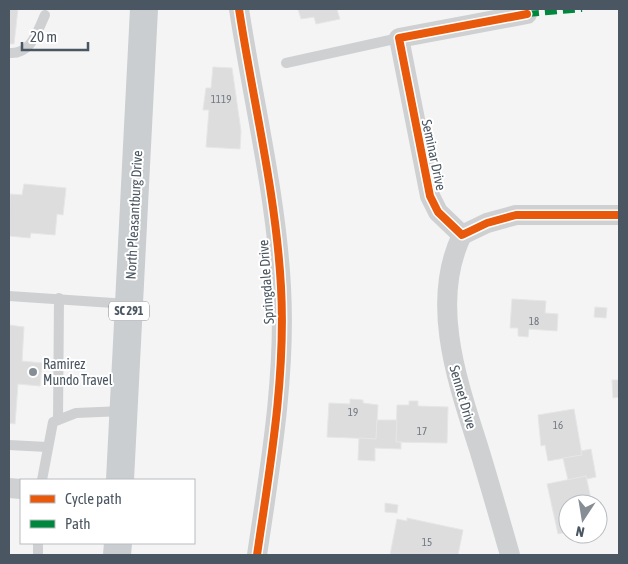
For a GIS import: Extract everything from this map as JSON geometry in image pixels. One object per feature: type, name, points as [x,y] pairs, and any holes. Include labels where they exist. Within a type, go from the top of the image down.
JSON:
[{"type":"main road","name":"North Pleasantburg Drive","points":[[120,479],[144,9]]},
{"type":"street","name":"Springdale Drive","points":[[239,9],[270,193],[281,286],[282,348],[273,442],[258,555]]},
{"type":"street","points":[[467,26],[481,9]]},
{"type":"street","points":[[399,38],[527,14]]},
{"type":"street","name":"Seminar Drive","points":[[399,38],[430,196],[438,212],[462,235]]},
{"type":"street","points":[[462,235],[487,222],[516,215],[619,215]]},
{"type":"street","name":"Sennet Drive","points":[[462,235],[457,246],[451,277],[448,301],[449,336],[467,412],[510,555]]},
{"type":"lane","points":[[9,53],[17,54],[31,44],[45,15]]},
{"type":"lane","points":[[286,63],[399,38]]},
{"type":"lane","points":[[9,296],[129,304]]},
{"type":"lane","points":[[58,420],[59,298]]},
{"type":"lane","points":[[42,479],[53,422],[76,413],[124,411]]},
{"type":"lane","points":[[9,445],[47,447]]},
{"type":"building","points":[[9,9],[18,9],[14,44],[9,44]]},
{"type":"building","points":[[298,9],[341,9],[337,10],[340,19],[316,24],[314,17],[301,19]]},
{"type":"building","points":[[213,67],[232,68],[241,131],[240,149],[206,147],[209,110],[203,110],[206,88],[211,88]]},
{"type":"building","points":[[24,184],[66,188],[63,215],[57,214],[55,235],[31,233],[30,238],[9,236],[10,194],[22,195]]},
{"type":"building","points":[[512,299],[546,301],[545,313],[558,314],[557,331],[529,329],[528,337],[518,336],[518,328],[510,328]]},
{"type":"building","points":[[595,307],[607,308],[606,318],[594,317]]},
{"type":"building","points":[[9,325],[24,327],[22,361],[42,363],[40,386],[18,384],[15,424],[9,423]]},
{"type":"building","points":[[612,380],[619,380],[619,397],[613,398]]},
{"type":"building","points":[[350,399],[363,400],[363,403],[378,405],[376,439],[327,437],[329,403],[350,404]]},
{"type":"building","points":[[409,401],[418,401],[418,406],[448,407],[447,443],[396,442],[397,405],[409,405]]},
{"type":"building","points":[[574,409],[582,455],[548,461],[545,445],[541,446],[538,415]]},
{"type":"building","points":[[377,420],[397,420],[396,442],[401,442],[401,449],[375,448],[375,461],[358,460],[359,438],[376,439]]},
{"type":"building","points":[[591,449],[596,477],[587,479],[586,476],[568,480],[563,458],[582,455],[581,451]]},
{"type":"building","points":[[586,476],[590,494],[558,494],[558,534],[547,484]]},
{"type":"building","points":[[385,503],[398,505],[397,513],[385,512]]},
{"type":"building","points":[[407,518],[463,530],[458,555],[390,555],[397,519],[407,521]]},
{"type":"marked path","points":[[527,14],[582,9]]},
{"type":"cycle path","points":[[239,9],[269,182],[281,287],[282,320],[279,388],[272,455],[257,555]]},
{"type":"cycle path","points":[[527,14],[399,38],[430,196],[438,212],[462,235],[487,223],[516,215],[619,215]]},
{"type":"place","name":"Ramirez Mundo Travel","points":[[33,372]]}]
